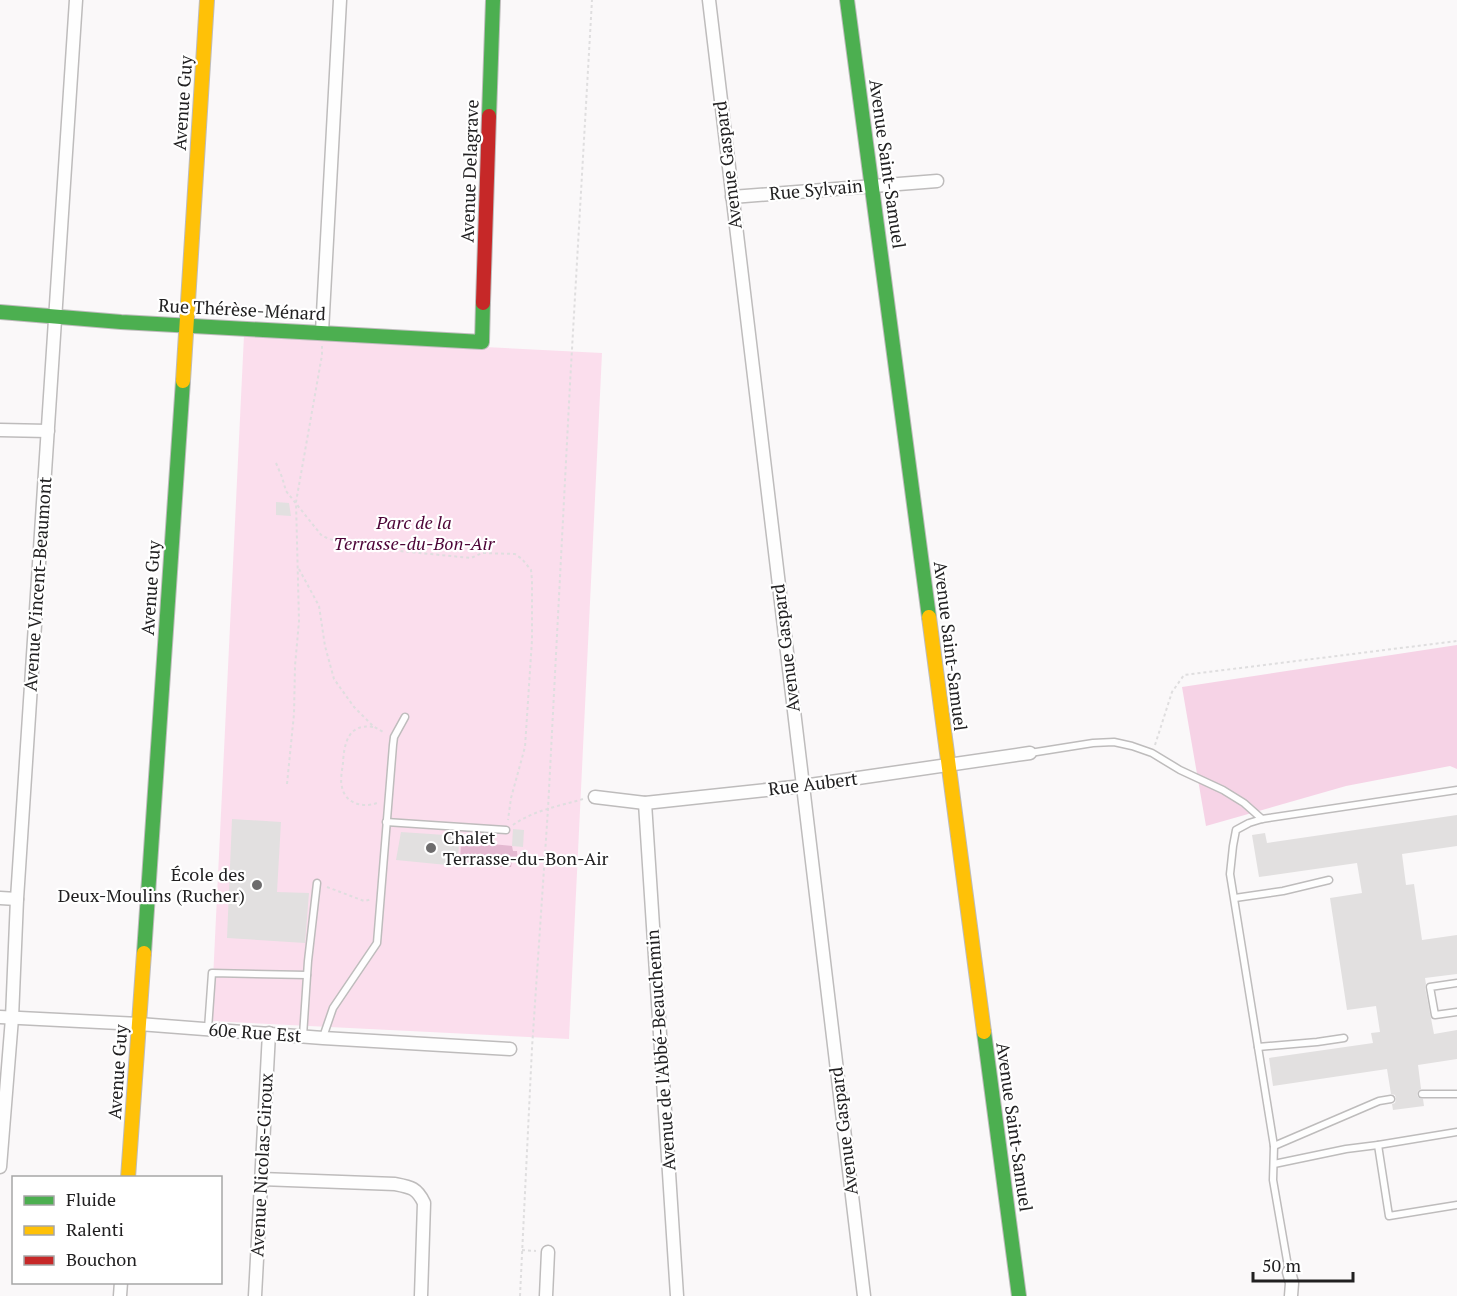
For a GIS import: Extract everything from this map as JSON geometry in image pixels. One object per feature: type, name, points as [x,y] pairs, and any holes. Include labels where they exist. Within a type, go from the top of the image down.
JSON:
[{"type":"street","name":"Avenue Vincent-Beaumont","points":[[0,1167],[6,1018],[17,899],[76,0]]},
{"type":"street","name":"Avenue Guy","points":[[128,1176],[187,326],[207,0]]},
{"type":"street","points":[[322,332],[340,0]]},
{"type":"street","name":"Avenue Delagrave","points":[[482,342],[493,0]]},
{"type":"street","name":"Avenue Gaspard","points":[[709,0],[864,1296]]},
{"type":"street","name":"Avenue Saint-Samuel","points":[[848,0],[1019,1296]]},
{"type":"street","name":"Rue Sylvain","points":[[732,197],[937,181]]},
{"type":"street","name":"Rue Thérèse-Ménard","points":[[0,312],[56,318],[482,342]]},
{"type":"street","points":[[0,430],[48,431]]},
{"type":"street","name":"Rue Aubert","points":[[595,796],[645,804],[803,786],[1030,753]]},
{"type":"street","name":"Avenue de l'Abbé-Beauchemin","points":[[645,804],[677,1296]]},
{"type":"street","points":[[0,898],[17,899]]},
{"type":"street","name":"60e Rue Est","points":[[6,1018],[139,1024],[510,1049]]},
{"type":"street","name":"Avenue Nicolas-Giroux","points":[[255,1296],[268,1033]]},
{"type":"street","points":[[261,1179],[395,1184],[410,1187],[419,1193],[424,1203],[421,1296]]},
{"type":"street","points":[[546,1296],[548,1252]]},
{"type":"street","points":[[1289,1272],[1292,1283],[1291,1296]]},
{"type":"lane","points":[[323,1038],[333,1008],[377,943],[394,737],[405,717]]},
{"type":"lane","points":[[1030,753],[1114,742],[1152,753],[1180,770],[1223,789],[1262,819]]},
{"type":"lane","points":[[1289,1272],[1273,1180],[1274,1146],[1230,874],[1236,830],[1262,819],[1457,790]]},
{"type":"lane","points":[[386,822],[506,830]]},
{"type":"lane","points":[[1235,898],[1283,891],[1329,880]]},
{"type":"lane","points":[[303,1036],[316,882]]},
{"type":"lane","points":[[208,1029],[212,973],[307,975]]},
{"type":"lane","points":[[1457,983],[1430,987],[1435,1016],[1457,1012]]},
{"type":"lane","points":[[1258,1047],[1344,1038]]},
{"type":"lane","points":[[1422,1094],[1457,1094]]},
{"type":"lane","points":[[1274,1146],[1379,1101],[1391,1099]]},
{"type":"lane","points":[[1274,1164],[1346,1149],[1457,1132]]},
{"type":"lane","points":[[1378,1145],[1389,1216],[1457,1205]]},
{"type":"path","points":[[520,1296],[592,0]]},
{"type":"path","points":[[287,784],[299,621],[296,502],[322,355],[322,332]]},
{"type":"path","points":[[276,463],[286,491],[322,536],[348,546],[471,558],[482,554],[515,554],[531,570],[532,640],[525,747],[511,798],[506,830]]},
{"type":"path","points":[[297,567],[319,606],[325,646],[334,680],[354,707],[376,728],[368,726],[360,728],[352,732],[347,739],[344,747],[341,786],[344,794],[357,804],[366,806],[379,802],[389,789]]},
{"type":"path","points":[[1152,753],[1172,692],[1184,675],[1457,641]]},
{"type":"path","points":[[506,830],[524,818],[595,796]]},
{"type":"path","points":[[316,882],[364,901],[381,897]]},
{"type":"green space","name":"Parc de la Terrasse-du-Bon-Air","points":[[244,335],[602,353],[569,1039],[211,1021]]},
{"type":"shaded area","points":[[1457,645],[1457,769],[1450,766],[1346,786],[1206,826],[1182,687]]},
{"type":"shaded area","points":[[461,841],[512,846],[513,851],[517,851],[518,861],[512,861],[511,867],[460,865]]},
{"type":"building","points":[[276,502],[289,503],[291,516],[276,515]]},
{"type":"building","points":[[1457,815],[1457,846],[1402,854],[1406,885],[1414,884],[1422,940],[1457,935],[1457,974],[1425,978],[1425,987],[1434,1034],[1457,1030],[1457,1059],[1418,1065],[1421,1089],[1417,1095],[1423,1099],[1424,1106],[1393,1110],[1392,1104],[1396,1099],[1395,1095],[1391,1094],[1387,1069],[1273,1086],[1269,1058],[1373,1043],[1371,1033],[1380,1032],[1376,1006],[1347,1010],[1330,898],[1362,893],[1357,863],[1259,877],[1252,835],[1265,833],[1267,843]]},
{"type":"building","name":"École des Deux-Moulins (Rucher)","points":[[232,819],[281,822],[277,892],[309,893],[305,943],[227,938]]},
{"type":"building","points":[[513,829],[524,830],[523,847],[512,846]]},
{"type":"building","points":[[401,832],[460,836],[457,866],[396,860]]},
{"type":"traffic: fast","points":[[489,116],[493,0]]},
{"type":"traffic: fast","points":[[847,0],[929,617]]},
{"type":"traffic: fast","points":[[0,312],[121,322],[482,342],[483,303]]},
{"type":"traffic: fast","points":[[144,953],[183,381]]},
{"type":"traffic: fast","points":[[984,1032],[1019,1296]]},
{"type":"traffic: slow","points":[[183,381],[207,0]]},
{"type":"traffic: slow","points":[[929,617],[984,1032]]},
{"type":"traffic: slow","points":[[128,1176],[144,953]]},
{"type":"traffic: jam","points":[[483,303],[489,116]]},
{"type":"place","name":"Chalet Terrasse-du-Bon-Air","points":[[431,848]]},
{"type":"place","name":"École des Deux-Moulins (Rucher)","points":[[257,885]]}]
